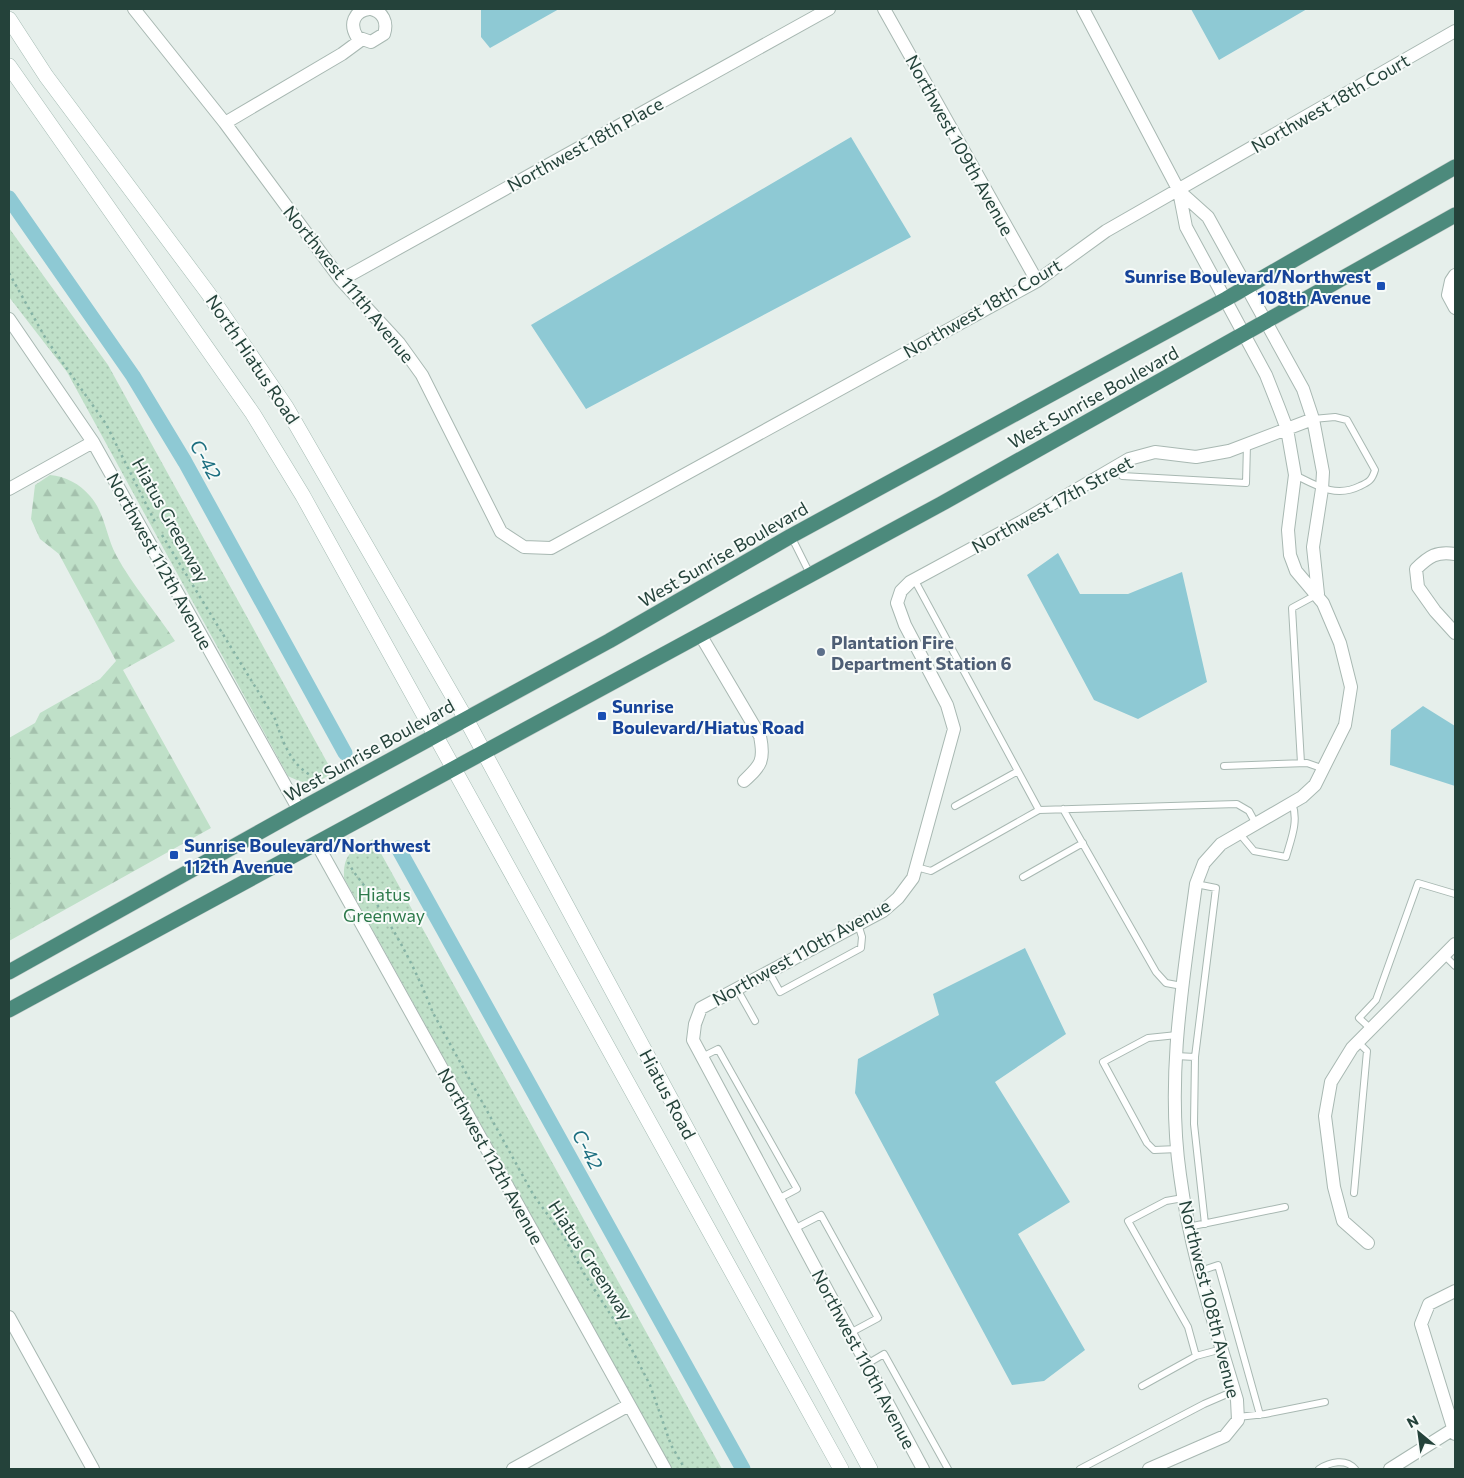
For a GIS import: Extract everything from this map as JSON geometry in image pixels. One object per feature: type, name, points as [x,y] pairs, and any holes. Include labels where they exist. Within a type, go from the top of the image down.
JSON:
[{"type":"highway","name":"West Sunrise Boulevard","points":[[9,972],[299,810],[609,641],[791,536],[1246,288],[1370,218],[1455,167]]},
{"type":"highway","name":"West Sunrise Boulevard","points":[[9,1010],[456,770],[811,576],[1455,215]]},
{"type":"main road","name":"North Hiatus Road","points":[[9,19],[46,76],[208,293],[286,407],[466,719]]},
{"type":"main road","name":"North Hiatus Road","points":[[9,66],[253,414],[303,496],[436,735]]},
{"type":"main road","name":"Hiatus Road","points":[[466,719],[870,1469]]},
{"type":"main road","name":"Hiatus Road","points":[[436,735],[841,1469]]},
{"type":"street","name":"Northwest 111th Avenue","points":[[134,9],[226,123],[341,280],[398,343],[422,375],[501,532],[524,547]]},
{"type":"street","points":[[226,123],[342,54],[361,40],[376,41],[386,28],[384,17],[380,13],[370,9],[359,12],[353,22],[354,32],[361,40]]},
{"type":"street","name":"Northwest 18th Place","points":[[341,280],[829,9]]},
{"type":"street","name":"Northwest 109th Avenue","points":[[884,9],[1036,281]]},
{"type":"street","name":"Northwest 108th Avenue","points":[[1083,9],[1179,191],[1186,227],[1226,299],[1242,334],[1266,375],[1287,429],[1295,474],[1288,530],[1290,555],[1296,571],[1318,594]]},
{"type":"street","name":"Northwest 18th Court","points":[[524,547],[550,548],[1036,281],[1106,231],[1179,191],[1455,30]]},
{"type":"street","name":"Northwest 108th Avenue","points":[[1179,191],[1208,217],[1246,288],[1267,321],[1303,390],[1313,419],[1323,472],[1312,547],[1318,594],[1340,643],[1351,688],[1345,725],[1316,785],[1292,803],[1221,844],[1204,863],[1196,884],[1177,1035],[1175,1108],[1178,1149],[1188,1227],[1234,1391],[1238,1418]]},
{"type":"street","points":[[1455,275],[1451,281],[1448,295],[1455,308]]},
{"type":"street","name":"Northwest 112th Avenue","points":[[9,319],[94,442],[299,810]]},
{"type":"street","name":"Northwest 17th Street","points":[[912,580],[1021,522],[1130,459],[1155,452],[1196,458],[1229,451],[1313,419]]},
{"type":"street","points":[[9,489],[94,442]]},
{"type":"street","points":[[1455,554],[1443,552],[1430,556],[1416,569],[1418,587],[1435,611],[1455,633]]},
{"type":"street","name":"Northwest 110th Avenue","points":[[912,580],[901,591],[898,603],[905,625],[947,705],[954,729],[913,878],[898,898],[883,911],[701,1008],[695,1024],[693,1040],[923,1469]]},
{"type":"street","points":[[701,636],[760,736],[763,751],[760,765],[744,781]]},
{"type":"street","name":"Northwest 112th Avenue","points":[[318,844],[665,1469]]},
{"type":"street","points":[[1368,1243],[1343,1221],[1334,1186],[1325,1116],[1331,1082],[1358,1042],[1455,944]]},
{"type":"street","points":[[1390,1469],[1454,1430],[1421,1324],[1429,1304],[1455,1291]]},
{"type":"street","points":[[9,1317],[93,1469]]},
{"type":"street","points":[[514,1469],[629,1405]]},
{"type":"street","points":[[1149,1469],[1225,1436],[1238,1418]]},
{"type":"lane","points":[[1295,474],[1322,489],[1349,492],[1371,481],[1375,470],[1347,420],[1342,417],[1313,419]]},
{"type":"lane","points":[[1117,466],[1122,476],[1246,483],[1247,444]]},
{"type":"lane","points":[[791,536],[811,576]]},
{"type":"lane","points":[[912,580],[1039,810]]},
{"type":"lane","points":[[1301,763],[1292,612],[1295,605],[1318,594]]},
{"type":"lane","points":[[1224,766],[1301,763],[1324,770]]},
{"type":"lane","points":[[955,806],[1018,771]]},
{"type":"lane","points":[[1239,834],[1254,851],[1286,857],[1296,822],[1296,812],[1292,803]]},
{"type":"lane","points":[[916,867],[931,871],[1039,810],[1237,804],[1249,811],[1256,824]]},
{"type":"lane","points":[[1063,809],[1156,972],[1166,983],[1182,986]]},
{"type":"lane","points":[[1023,877],[1083,843]]},
{"type":"lane","points":[[1371,1029],[1359,1018],[1376,1000],[1418,883],[1455,894]]},
{"type":"lane","points":[[1196,884],[1216,888],[1195,1057],[1194,1124],[1205,1224]]},
{"type":"lane","points":[[769,972],[780,992],[861,948],[862,937],[858,924]]},
{"type":"lane","points":[[1444,955],[1455,966]]},
{"type":"lane","points":[[737,989],[755,1020]]},
{"type":"lane","points":[[1177,1035],[1148,1038],[1103,1062],[1147,1143],[1154,1150],[1178,1149]]},
{"type":"lane","points":[[1354,1193],[1367,1050],[1358,1042]]},
{"type":"lane","points":[[702,1057],[718,1049],[797,1189],[778,1199]]},
{"type":"lane","points":[[1176,1056],[1195,1057]]},
{"type":"lane","points":[[1184,1198],[1166,1201],[1128,1221],[1188,1327],[1196,1356]]},
{"type":"lane","points":[[1188,1227],[1285,1207]]},
{"type":"lane","points":[[794,1229],[821,1215],[878,1318],[850,1333]]},
{"type":"lane","points":[[1200,1271],[1218,1265],[1260,1414]]},
{"type":"lane","points":[[1142,1386],[1196,1356],[1222,1349]]},
{"type":"lane","points":[[867,1364],[884,1354],[948,1469]]},
{"type":"lane","points":[[1080,1469],[1204,1404],[1234,1391]]},
{"type":"lane","points":[[1238,1418],[1324,1402]]},
{"type":"lane","points":[[1319,1469],[1342,1462],[1349,1463],[1355,1469]]},
{"type":"path","name":"Hiatus Greenway","points":[[9,273],[46,339],[106,424],[159,530],[275,719],[285,746],[294,763],[312,776]]},
{"type":"path","name":"Hiatus Greenway","points":[[348,862],[356,878],[374,899],[421,983],[433,1013],[534,1196],[562,1234],[585,1275],[627,1340],[650,1385],[671,1445],[685,1469]]},
{"type":"green space","points":[[9,228],[108,365],[333,773],[321,780],[306,782],[288,776],[67,372],[9,297]]},
{"type":"green space","points":[[50,475],[67,479],[77,484],[95,503],[116,555],[175,641],[123,670],[211,828],[9,941],[9,738],[35,723],[40,713],[100,679],[116,661],[59,554],[40,539],[31,519],[35,485]]},
{"type":"green space","name":"Hiatus Greenway","points":[[373,839],[722,1469],[672,1469],[344,878],[347,857],[355,849]]},
{"type":"water","points":[[481,9],[559,9],[490,48],[481,37]]},
{"type":"water","points":[[1191,9],[1307,9],[1219,60]]},
{"type":"water","points":[[851,137],[911,237],[586,409],[531,325]]},
{"type":"water","points":[[1058,553],[1080,594],[1128,594],[1182,572],[1207,682],[1138,719],[1094,700],[1027,575]]},
{"type":"water","points":[[1423,706],[1455,726],[1455,786],[1390,765],[1391,730]]},
{"type":"water","points":[[1025,948],[1066,1034],[995,1082],[1070,1202],[1018,1234],[1085,1350],[1044,1381],[1012,1385],[855,1093],[858,1059],[939,1015],[933,994]]},
{"type":"waterway","name":"C-42","points":[[9,198],[133,376],[185,462],[345,753]]},
{"type":"waterway","name":"C-42","points":[[398,848],[743,1469]]},
{"type":"place","name":"Sunrise Boulevard/Northwest 108th Avenue","points":[[1381,286]]},
{"type":"place","name":"Plantation Fire Department Station 6","points":[[821,652]]},
{"type":"place","name":"Sunrise Boulevard/Hiatus Road","points":[[602,716]]},
{"type":"place","name":"Sunrise Boulevard/Northwest 112th Avenue","points":[[174,855]]}]
